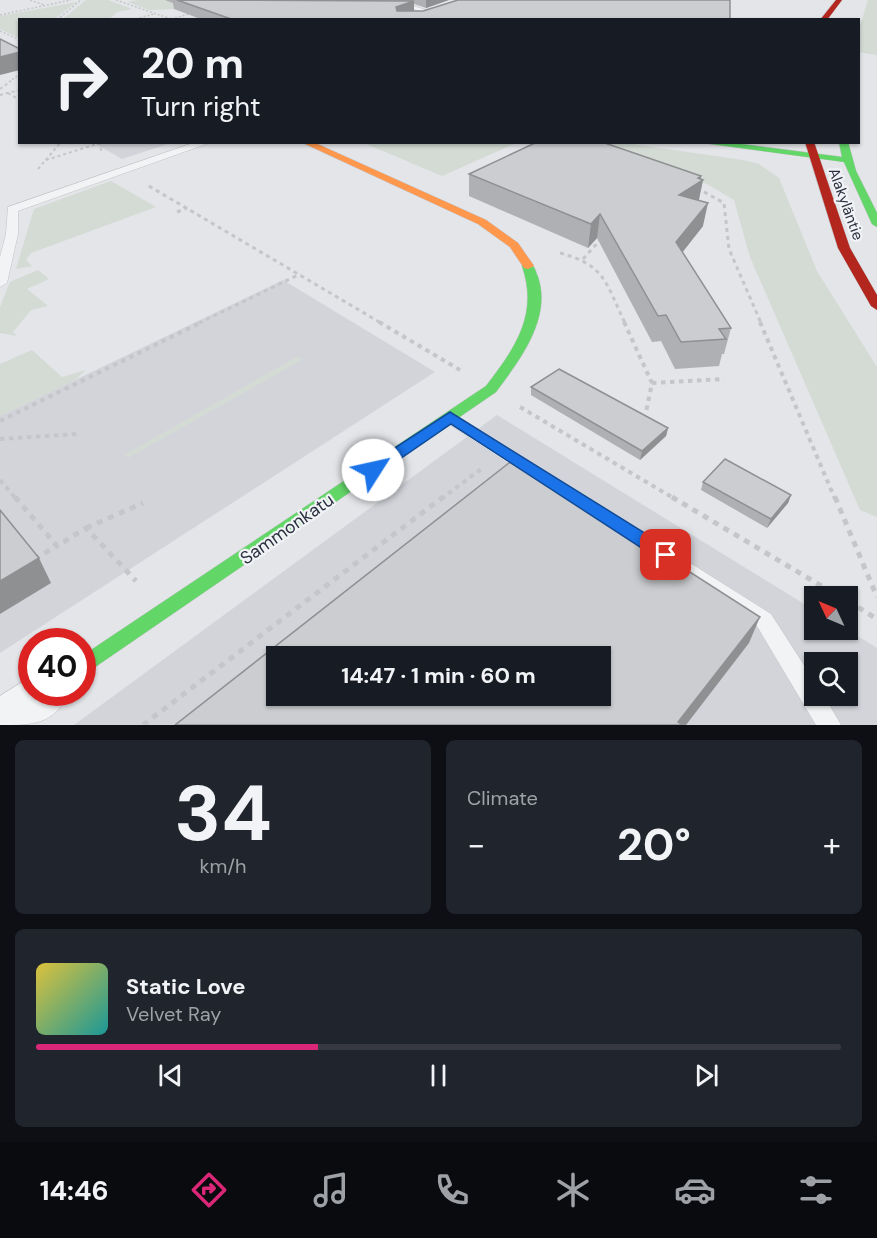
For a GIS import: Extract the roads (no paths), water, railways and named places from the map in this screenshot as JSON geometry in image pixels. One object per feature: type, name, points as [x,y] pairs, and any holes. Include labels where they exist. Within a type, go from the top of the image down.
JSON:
[{"type":"street","points":[[825,18],[838,2]]},
{"type":"street","points":[[838,2],[839,18]]},
{"type":"street","points":[[410,18],[435,10]]},
{"type":"street","name":"Sammonkatu","points":[[96,658],[491,389],[520,350],[533,324],[535,302],[531,276],[522,253],[482,222],[312,144]]},
{"type":"street","points":[[731,144],[810,149],[848,160]]},
{"type":"street","name":"Alakyläntie","points":[[844,144],[848,160],[877,224]]},
{"type":"street","name":"Alakyläntie","points":[[810,149],[844,248],[877,306]]},
{"type":"street","points":[[0,724],[26,706]]},
{"type":"lane","points":[[386,0],[435,10]]},
{"type":"lane","points":[[0,283],[12,234],[12,209],[201,144]]},
{"type":"lane","points":[[0,238],[12,234]]},
{"type":"lane","points":[[450,417],[489,440],[764,620],[829,725]]}]
